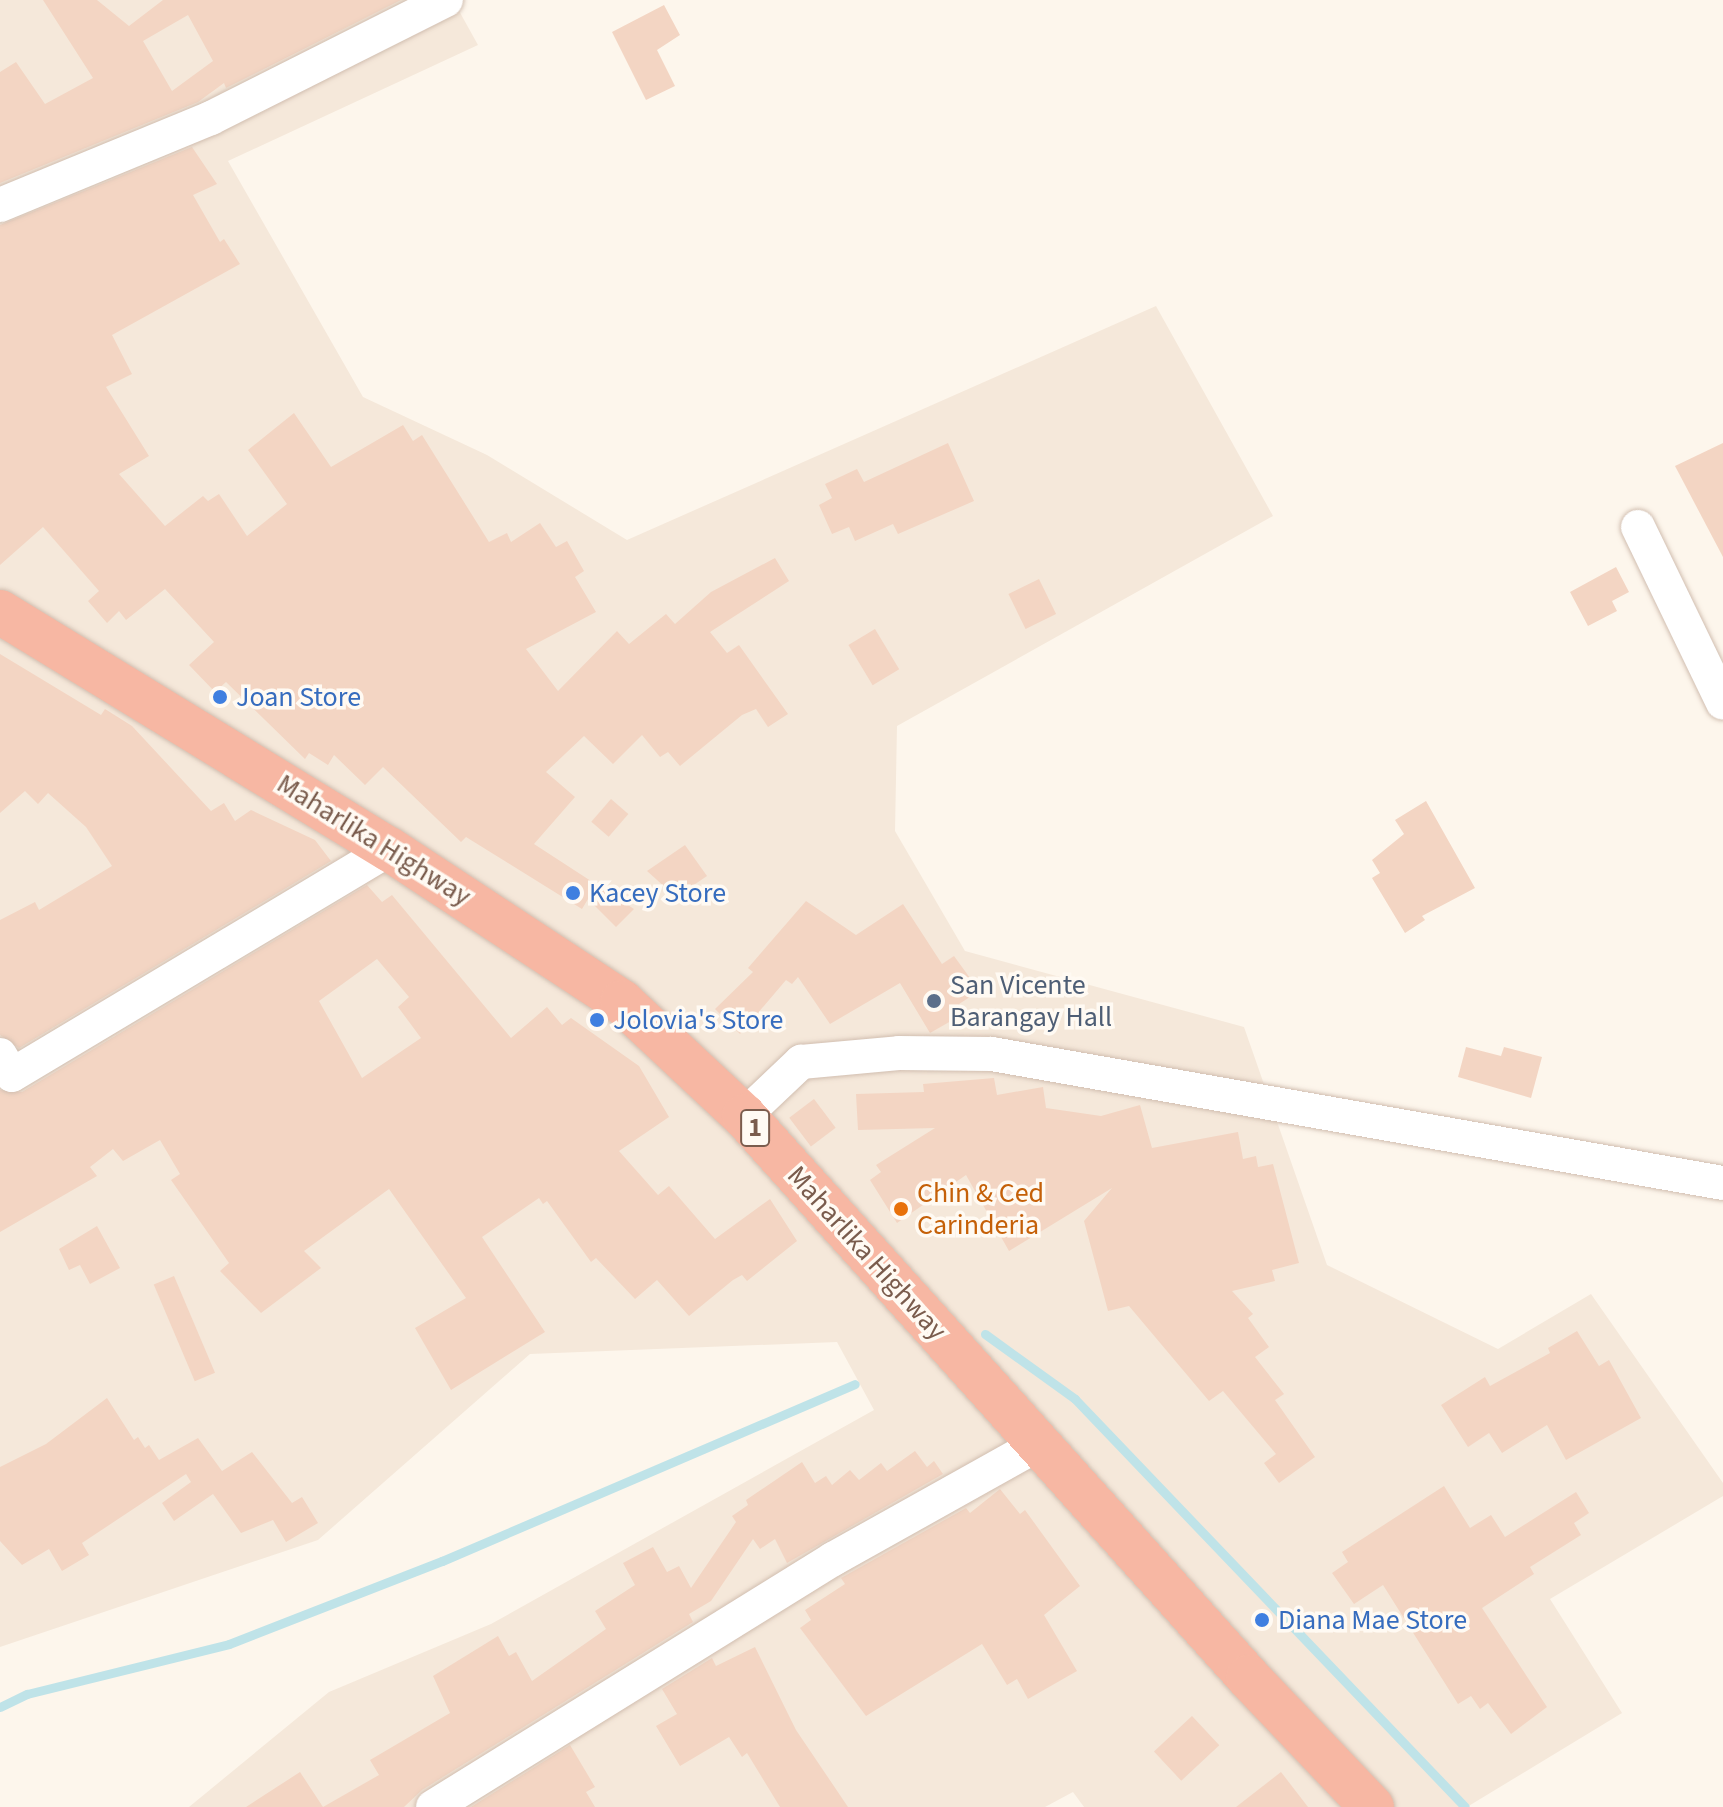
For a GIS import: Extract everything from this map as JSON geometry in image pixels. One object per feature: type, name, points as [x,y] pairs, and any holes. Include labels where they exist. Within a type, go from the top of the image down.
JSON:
[{"type":"highway","name":"Maharlika Highway","points":[[0,612],[389,849],[622,1002],[744,1116],[1248,1677],[1372,1807]]},
{"type":"street","points":[[0,205],[211,118],[446,0]]},
{"type":"street","points":[[1638,527],[1723,703]]},
{"type":"street","points":[[0,1055],[12,1075],[389,849]]},
{"type":"street","points":[[744,1116],[801,1062],[899,1053],[992,1054],[1723,1183]]},
{"type":"street","points":[[433,1807],[833,1559],[1039,1444]]},
{"type":"shaded area","points":[[0,0],[453,0],[478,45],[228,161],[363,397],[487,455],[627,540],[1156,306],[1273,516],[897,726],[895,831],[965,951],[1244,1027],[1327,1265],[1498,1349],[1591,1294],[1723,1483],[1723,1496],[1550,1599],[1622,1713],[1467,1807],[1084,1807],[1073,1792],[1045,1807],[189,1807],[329,1692],[491,1624],[874,1410],[837,1342],[530,1354],[318,1540],[0,1647]]},
{"type":"building","points":[[43,0],[97,0],[129,26],[163,0],[401,0],[226,88],[224,83],[198,102],[0,183],[0,72],[16,62],[45,104],[93,78]],"holes":[[[188,15],[213,61],[172,91],[143,41]]]},
{"type":"building","points":[[664,5],[680,35],[657,50],[675,86],[646,100],[612,32]]},
{"type":"building","points":[[192,147],[217,184],[193,195],[220,242],[224,239],[240,264],[112,335],[132,374],[106,387],[149,456],[119,474],[165,526],[203,496],[208,501],[219,494],[247,536],[287,504],[248,450],[294,413],[331,467],[403,425],[413,441],[422,435],[489,542],[507,533],[511,542],[540,523],[556,547],[567,541],[584,571],[575,577],[596,612],[526,649],[558,691],[617,631],[629,644],[666,614],[675,624],[711,592],[775,558],[789,581],[710,632],[727,653],[739,645],[788,714],[768,727],[756,709],[742,715],[680,766],[668,752],[660,757],[642,735],[613,764],[584,736],[546,772],[575,797],[534,844],[634,909],[616,927],[588,899],[582,909],[466,837],[461,842],[383,767],[365,785],[334,755],[328,765],[309,753],[305,759],[226,682],[215,692],[189,665],[214,642],[165,589],[126,620],[119,611],[107,623],[88,601],[99,591],[43,527],[0,565],[0,225]]},
{"type":"building","points":[[948,443],[974,501],[898,534],[893,524],[855,541],[849,527],[832,534],[819,505],[832,498],[825,484],[857,469],[864,482]]},
{"type":"building","points":[[1723,443],[1723,557],[1675,466]]},
{"type":"building","points":[[1616,567],[1629,592],[1612,601],[1617,611],[1588,626],[1570,592]]},
{"type":"building","points":[[1039,579],[1056,614],[1026,629],[1008,594]]},
{"type":"building","points":[[875,629],[899,669],[873,685],[848,645]]},
{"type":"building","points":[[0,654],[101,715],[105,709],[132,726],[211,811],[224,803],[235,821],[251,810],[315,840],[331,861],[19,1048],[0,1035],[0,920],[35,902],[39,910],[112,866],[86,827],[48,793],[38,804],[25,791],[0,813]]},
{"type":"building","points":[[611,799],[628,814],[609,837],[591,822]]},
{"type":"building","points":[[1426,801],[1475,888],[1422,916],[1425,920],[1405,933],[1372,878],[1380,873],[1372,860],[1404,834],[1395,820]]},
{"type":"building","points":[[685,845],[707,876],[676,897],[647,871]]},
{"type":"building","points":[[367,885],[382,902],[392,895],[511,1038],[547,1007],[562,1025],[571,1018],[639,1066],[669,1117],[619,1151],[658,1195],[669,1186],[715,1239],[770,1199],[797,1241],[747,1281],[742,1275],[733,1280],[689,1316],[657,1280],[635,1299],[596,1258],[591,1262],[547,1201],[543,1204],[539,1198],[482,1237],[545,1332],[451,1390],[415,1328],[466,1298],[389,1189],[304,1251],[321,1268],[261,1313],[220,1271],[229,1263],[171,1180],[180,1174],[160,1140],[123,1161],[113,1149],[90,1167],[97,1176],[0,1232],[0,1090],[22,1092]],"holes":[[[377,959],[409,997],[398,1007],[421,1038],[362,1078],[319,1001]]]},
{"type":"building","points":[[806,901],[856,935],[903,904],[942,964],[954,956],[970,978],[976,993],[959,1004],[965,1013],[930,1033],[900,983],[830,1024],[798,977],[792,984],[786,980],[740,1034],[715,1009],[753,972],[748,968]]},
{"type":"building","points":[[1466,1047],[1501,1056],[1504,1047],[1542,1057],[1531,1098],[1458,1077]]},
{"type":"building","points":[[994,1078],[997,1095],[1043,1087],[1046,1108],[1101,1116],[1140,1105],[1152,1148],[1238,1132],[1243,1159],[1256,1156],[1258,1167],[1273,1164],[1299,1263],[1272,1270],[1275,1281],[1232,1291],[1253,1314],[1248,1318],[1269,1347],[1255,1357],[1284,1394],[1275,1400],[1315,1457],[1279,1483],[1264,1463],[1276,1454],[1223,1391],[1209,1401],[1129,1306],[1108,1311],[1084,1221],[1112,1188],[1009,1251],[966,1175],[897,1223],[870,1180],[881,1172],[876,1165],[935,1128],[858,1130],[856,1094],[924,1092],[923,1084]]},
{"type":"building","points":[[814,1099],[836,1128],[811,1146],[789,1118]]},
{"type":"building","points":[[97,1226],[120,1268],[90,1284],[80,1265],[69,1270],[59,1249]]},
{"type":"building","points":[[174,1276],[215,1373],[195,1381],[154,1285]]},
{"type":"building","points":[[1577,1331],[1599,1366],[1609,1360],[1641,1418],[1566,1460],[1547,1425],[1502,1453],[1489,1433],[1468,1447],[1441,1405],[1485,1377],[1490,1386],[1550,1353],[1548,1348]]},
{"type":"building","points":[[107,1398],[134,1440],[138,1437],[145,1448],[149,1445],[159,1460],[198,1438],[222,1471],[252,1452],[292,1503],[302,1497],[318,1523],[286,1542],[273,1520],[241,1533],[213,1494],[174,1521],[162,1503],[191,1482],[186,1474],[82,1543],[89,1555],[62,1571],[49,1549],[22,1565],[0,1541],[0,1467],[46,1444]]},
{"type":"building","points":[[915,1451],[927,1467],[934,1461],[943,1474],[787,1563],[775,1539],[760,1549],[753,1539],[711,1601],[689,1614],[693,1622],[422,1790],[404,1807],[323,1807],[379,1775],[370,1760],[450,1713],[433,1676],[498,1636],[509,1656],[516,1652],[532,1681],[606,1629],[595,1611],[635,1585],[623,1563],[653,1547],[667,1572],[679,1566],[691,1588],[736,1522],[732,1516],[748,1505],[746,1500],[802,1462],[815,1483],[826,1476],[832,1485],[850,1470],[859,1480],[881,1463],[887,1471]]},
{"type":"building","points":[[1444,1486],[1470,1528],[1491,1515],[1505,1537],[1576,1492],[1589,1513],[1574,1523],[1581,1535],[1530,1567],[1534,1574],[1482,1608],[1547,1707],[1511,1734],[1488,1703],[1480,1709],[1471,1696],[1458,1704],[1383,1585],[1354,1604],[1332,1573],[1348,1562],[1342,1552]]},
{"type":"building","points":[[1000,1489],[1020,1514],[1025,1510],[1080,1586],[1044,1615],[1077,1671],[1028,1699],[1017,1679],[1007,1685],[982,1644],[866,1716],[800,1628],[811,1620],[805,1610],[845,1584],[841,1578],[966,1508],[970,1513]]},
{"type":"building","points":[[755,1647],[796,1730],[848,1807],[780,1807],[747,1753],[742,1757],[729,1737],[680,1766],[656,1726],[677,1714],[662,1689],[712,1658],[716,1666]]},
{"type":"building","points":[[1192,1716],[1219,1745],[1181,1781],[1154,1751]]},
{"type":"building","points":[[570,1745],[595,1787],[586,1792],[595,1807],[471,1807]]},
{"type":"building","points":[[300,1772],[323,1807],[246,1807]]},
{"type":"building","points":[[1281,1772],[1308,1807],[1236,1807]]},
{"type":"waterway","points":[[985,1334],[1075,1399],[1465,1807]]},
{"type":"waterway","points":[[0,1707],[27,1694],[229,1644],[442,1561],[855,1384]]},
{"type":"place","name":"Joan Store","points":[[220,697]]},
{"type":"place","name":"Kacey Store","points":[[573,893]]},
{"type":"place","name":"San Vicente Barangay Hall","points":[[934,1001]]},
{"type":"place","name":"Jolovia's Store","points":[[597,1020]]},
{"type":"place","name":"Chin & Ced Carinderia","points":[[901,1209]]},
{"type":"place","name":"Diana Mae Store","points":[[1262,1620]]}]
